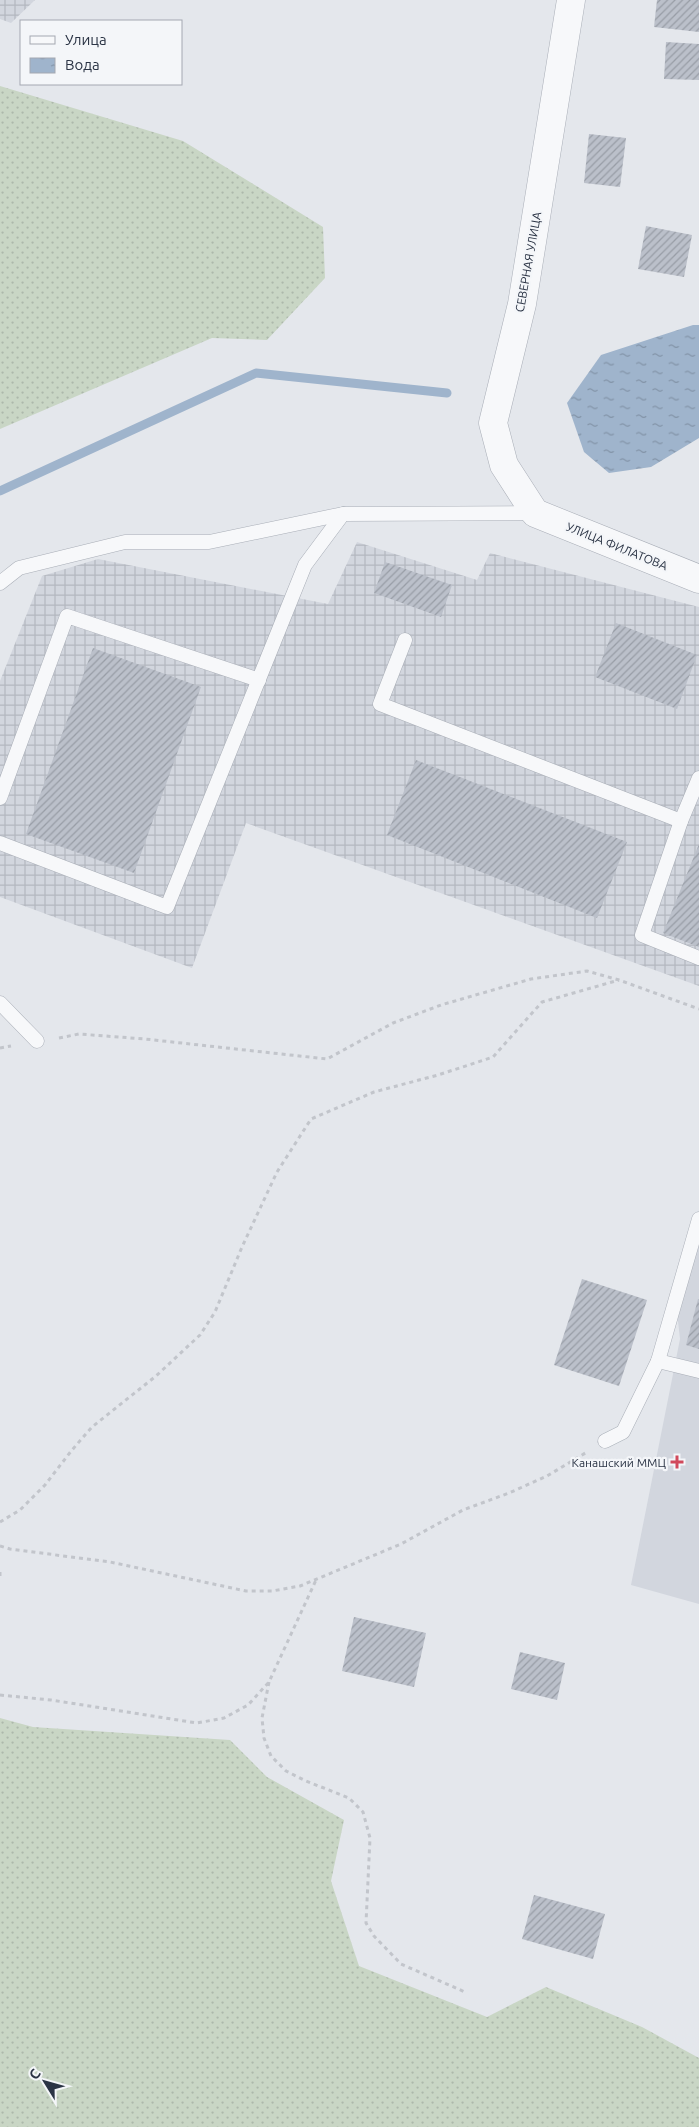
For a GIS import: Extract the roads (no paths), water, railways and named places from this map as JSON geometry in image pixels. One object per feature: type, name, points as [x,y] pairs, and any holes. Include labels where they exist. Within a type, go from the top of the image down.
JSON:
[{"type":"street","name":"СЕВЕРНАЯ УЛИЦА","points":[[535,513],[504,465],[493,423],[522,304],[571,0]]},
{"type":"street","name":"УЛИЦА ФИЛАТОВА","points":[[535,513],[699,579]]},
{"type":"lane","points":[[0,583],[19,568],[124,542],[209,542],[343,514],[535,513]]},
{"type":"lane","points":[[0,843],[167,907],[305,565],[343,514]]},
{"type":"lane","points":[[0,798],[67,616],[259,680]]},
{"type":"lane","points":[[405,640],[380,704],[681,821]]},
{"type":"lane","points":[[699,778],[681,821],[642,935],[699,958]]},
{"type":"lane","points":[[0,1003],[37,1041]]},
{"type":"lane","points":[[605,1441],[623,1432],[658,1361],[699,1219]]},
{"type":"lane","points":[[658,1361],[699,1371]]},
{"type":"water","points":[[693,325],[699,325],[699,438],[651,467],[609,473],[584,452],[567,403],[601,355]]},
{"type":"waterway","points":[[0,491],[256,373],[447,393]]},
{"type":"place","name":"Канашский ММЦ","points":[[677,1462]]}]
